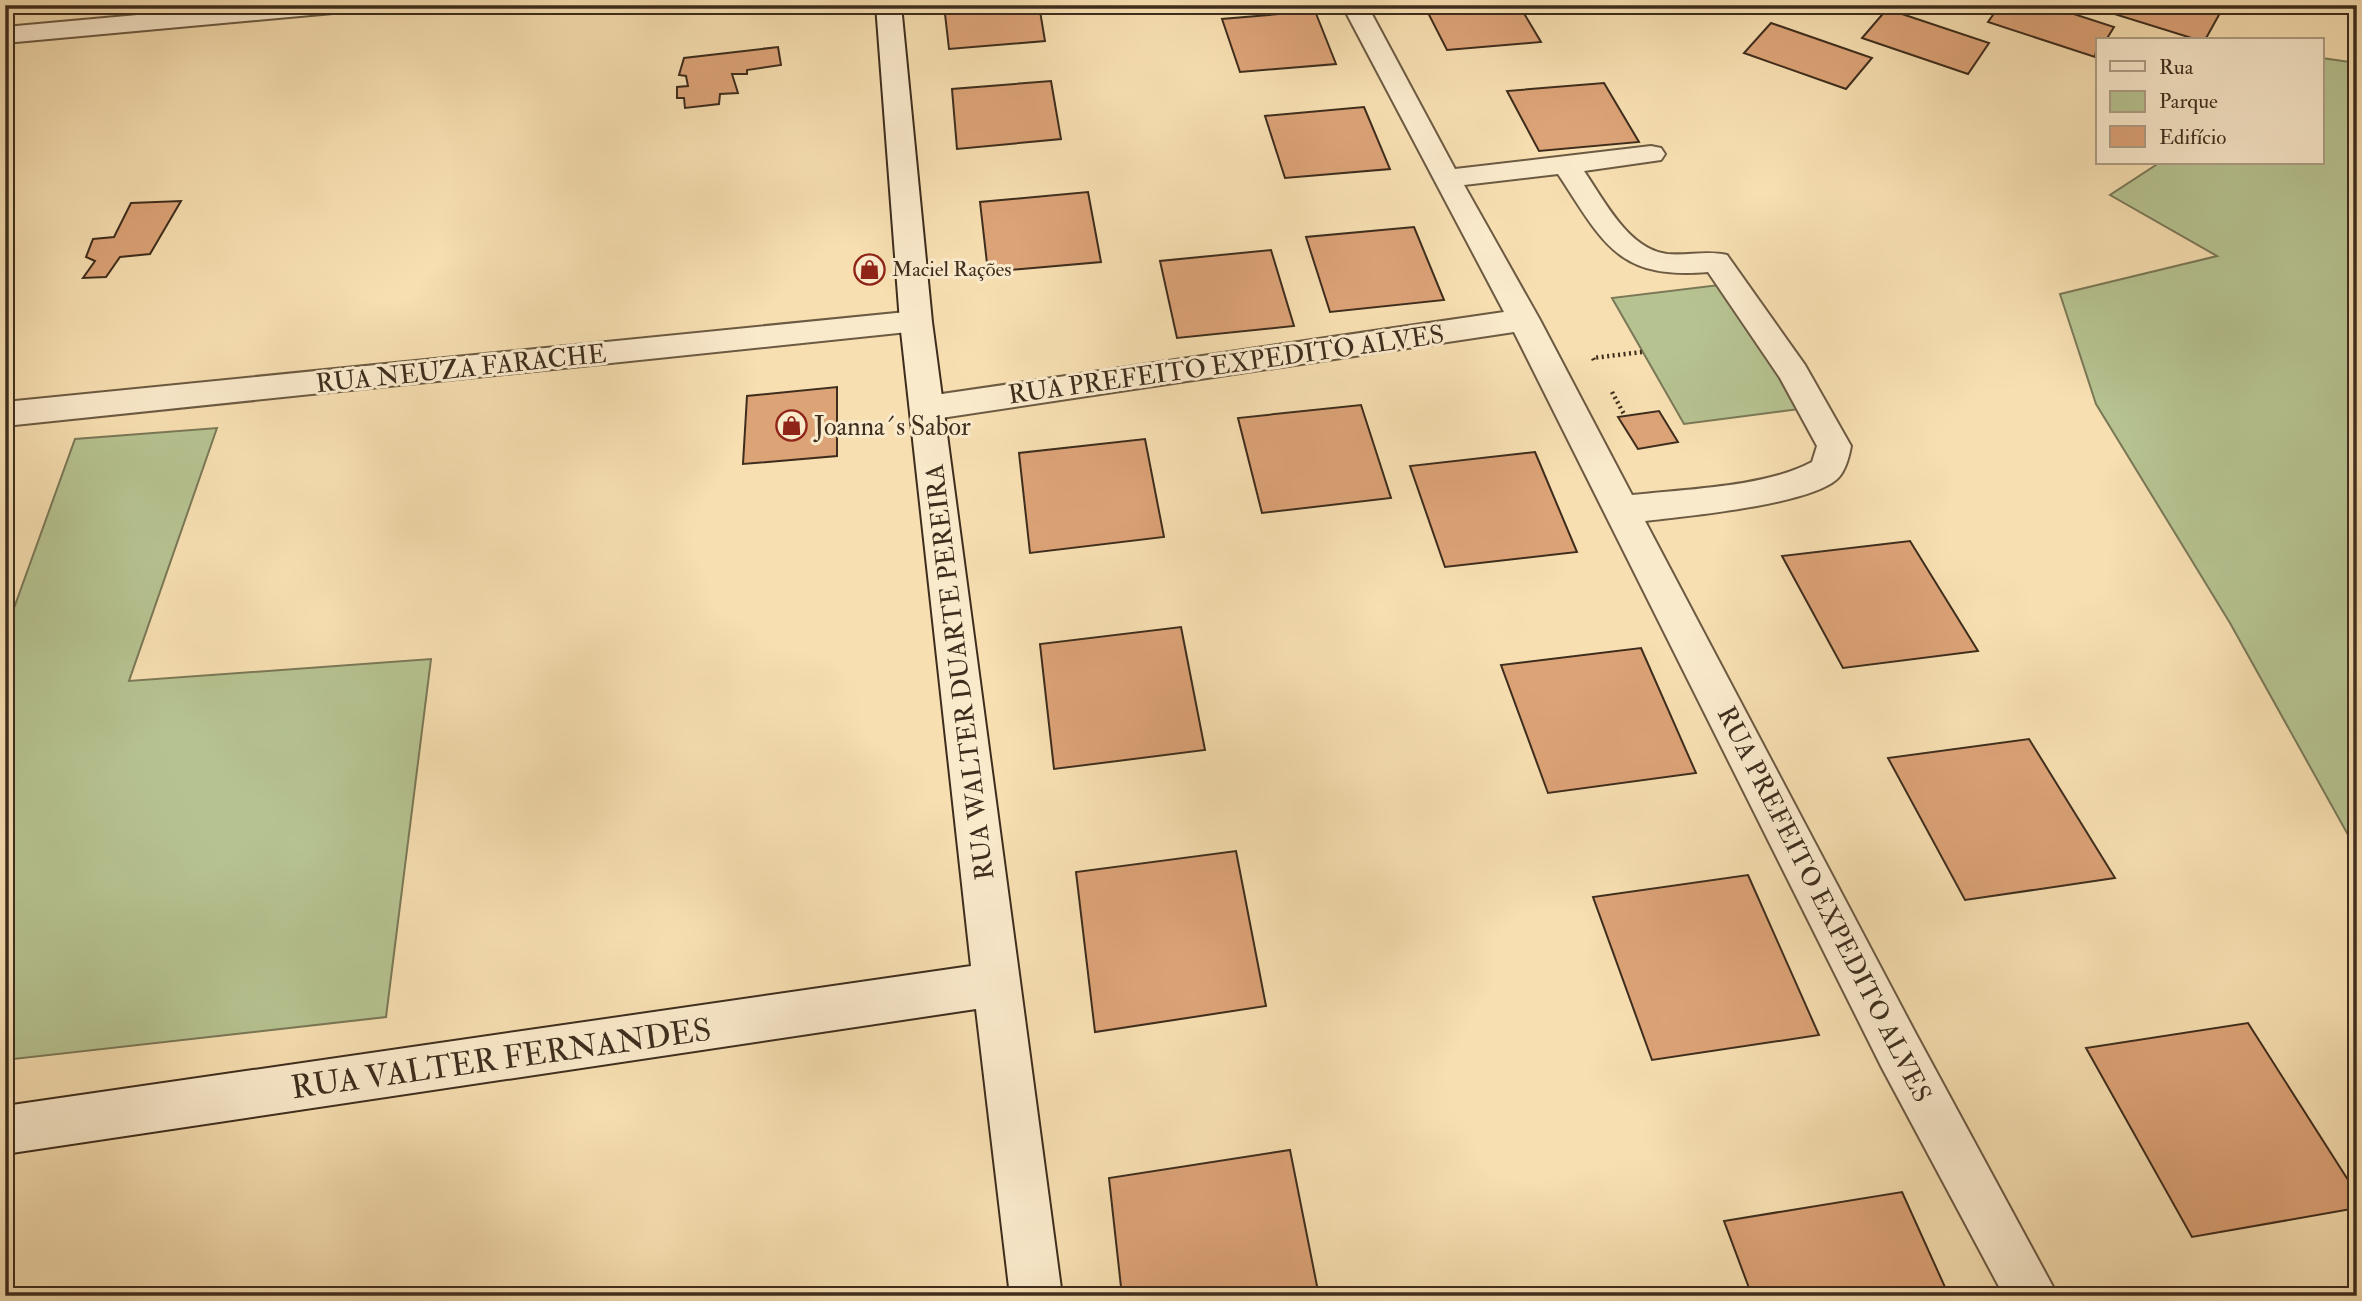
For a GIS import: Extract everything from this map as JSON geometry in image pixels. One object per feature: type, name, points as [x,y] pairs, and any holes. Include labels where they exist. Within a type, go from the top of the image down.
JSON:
[{"type":"street","points":[[5,35],[332,5]]},
{"type":"street","name":"RUA WALTER DUARTE PEREIRA","points":[[888,5],[916,322],[1037,1296]]},
{"type":"street","name":"RUA PREFEITO EXPEDITO ALVES","points":[[1354,5],[1524,320],[1899,1051],[2032,1296]]},
{"type":"street","points":[[1446,179],[1651,154]]},
{"type":"street","points":[[1566,164],[1619,240],[1634,255],[1674,265],[1716,262],[1793,373],[1834,446],[1831,461],[1823,472],[1793,485],[1622,510]]},
{"type":"street","name":"RUA PREFEITO EXPEDITO ALVES","points":[[928,408],[1524,320]]},
{"type":"street","name":"RUA NEUZA FARACHE","points":[[5,414],[916,322]]},
{"type":"street","name":"RUA VALTER FERNANDES","points":[[5,1130],[997,984]]},
{"type":"path","points":[[1593,358],[1642,352]]},
{"type":"green space","points":[[2324,58],[2357,63],[2357,851],[2230,623],[2096,404],[2060,294],[2217,256],[2110,195],[2157,164],[2324,164]]},
{"type":"green space","points":[[1719,285],[1800,409],[1684,424],[1612,298]]},
{"type":"green space","points":[[217,428],[129,681],[431,659],[386,1017],[5,1060],[5,633],[75,439]]},
{"type":"building","points":[[54,5],[118,5],[49,13]]},
{"type":"building","points":[[944,5],[1039,5],[1045,41],[949,49]]},
{"type":"building","points":[[1424,5],[1519,5],[1541,42],[1447,50]]},
{"type":"building","points":[[2000,5],[2046,5],[2114,27],[2107,38],[2096,38],[2095,57],[1988,22]]},
{"type":"building","points":[[2097,5],[2194,5],[2220,13],[2206,38],[2192,38],[2095,8]]},
{"type":"building","points":[[1887,9],[1989,43],[1968,74],[1862,38]]},
{"type":"building","points":[[1315,11],[1336,64],[1240,72],[1222,19]]},
{"type":"building","points":[[1771,23],[1872,58],[1846,89],[1744,53]]},
{"type":"building","points":[[778,47],[781,65],[747,70],[747,74],[732,74],[738,93],[720,94],[719,104],[685,108],[684,98],[677,98],[677,87],[688,86],[686,76],[679,75],[684,58]]},
{"type":"building","points":[[1051,81],[1061,139],[957,149],[952,89]]},
{"type":"building","points":[[1604,83],[1639,142],[1539,151],[1507,91]]},
{"type":"building","points":[[1364,107],[1390,169],[1285,178],[1265,116]]},
{"type":"building","points":[[1088,192],[1101,262],[988,272],[980,202]]},
{"type":"building","points":[[181,201],[150,254],[120,257],[106,277],[83,278],[95,261],[86,257],[93,239],[114,237],[131,203]]},
{"type":"building","points":[[1414,227],[1444,300],[1330,312],[1306,237]]},
{"type":"building","points":[[1271,250],[1294,326],[1177,338],[1160,261]]},
{"type":"building","name":"Joanna´s Sabor","points":[[837,387],[837,456],[743,464],[747,396]]},
{"type":"building","points":[[1361,405],[1391,498],[1262,513],[1238,418]]},
{"type":"building","points":[[1659,411],[1678,442],[1638,449],[1618,417]]},
{"type":"building","points":[[1145,439],[1164,537],[1030,553],[1019,453]]},
{"type":"building","points":[[1535,452],[1577,552],[1445,567],[1410,466]]},
{"type":"building","points":[[1910,541],[1978,651],[1843,668],[1782,556]]},
{"type":"building","points":[[1181,627],[1205,750],[1054,769],[1040,644]]},
{"type":"building","points":[[1641,648],[1696,773],[1548,793],[1501,665]]},
{"type":"building","points":[[2029,739],[2115,878],[1965,900],[1888,758]]},
{"type":"building","points":[[1236,851],[1266,1006],[1095,1032],[1076,872]]},
{"type":"building","points":[[1748,875],[1819,1035],[1652,1060],[1593,897]]},
{"type":"building","points":[[2248,1023],[2357,1194],[2357,1208],[2192,1237],[2086,1048]]},
{"type":"building","points":[[1290,1150],[1319,1296],[1122,1296],[1109,1178]]},
{"type":"building","points":[[1902,1192],[1949,1296],[1752,1296],[1724,1221]]},
{"type":"place","name":"Maciel Rações","points":[[869,269]]},
{"type":"place","name":"Joanna´s Sabor","points":[[791,426]]}]
